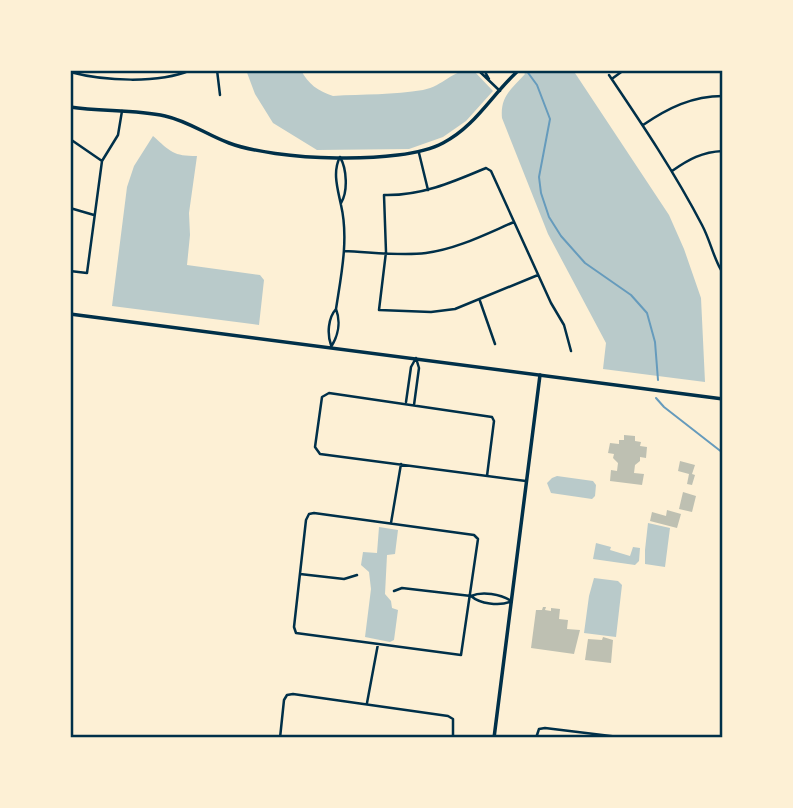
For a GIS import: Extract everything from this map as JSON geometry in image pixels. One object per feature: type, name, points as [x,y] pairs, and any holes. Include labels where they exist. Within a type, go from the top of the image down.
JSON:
[{"type":"street","points":[[70,72],[151,79],[166,78],[191,70]]},
{"type":"street","points":[[217,70],[220,95]]},
{"type":"street","points":[[478,70],[500,90]]},
{"type":"street","points":[[484,70],[489,79]]},
{"type":"street","points":[[70,107],[167,116],[228,143],[259,151],[301,156],[398,156],[443,144],[461,132],[519,70]]},
{"type":"street","points":[[624,70],[610,77],[672,171],[704,229],[722,270]]},
{"type":"street","points":[[643,125],[686,102],[704,96],[723,96]]},
{"type":"street","points":[[70,271],[87,273],[102,161],[118,135],[122,111]]},
{"type":"street","points":[[70,139],[102,161]]},
{"type":"street","points":[[672,171],[703,153],[723,151]]},
{"type":"street","points":[[419,152],[428,190]]},
{"type":"street","points":[[331,347],[337,339],[339,317],[336,309],[344,251],[341,204],[337,196],[336,164],[340,157]]},
{"type":"street","points":[[340,157],[344,164],[345,197],[341,204]]},
{"type":"street","points":[[537,275],[455,309],[430,312],[379,310],[386,252],[384,195],[428,190],[486,168],[491,171],[537,275],[564,326],[571,351]]},
{"type":"street","points":[[70,208],[94,215]]},
{"type":"street","points":[[344,251],[410,254],[444,249],[514,222]]},
{"type":"street","points":[[479,299],[495,344]]},
{"type":"street","points":[[331,347],[328,337],[331,314],[336,309]]},
{"type":"street","points":[[70,314],[723,398]]},
{"type":"street","points":[[406,404],[411,367],[416,358]]},
{"type":"street","points":[[414,405],[419,368],[416,358]]},
{"type":"street","points":[[494,738],[540,374]]},
{"type":"street","points":[[487,476],[494,421],[492,417],[325,393],[321,399],[315,447],[317,452],[487,476],[526,481]]},
{"type":"street","points":[[391,524],[401,464]]},
{"type":"street","points":[[309,514],[391,524],[474,535],[478,539],[461,655],[296,633],[294,627],[309,514]]},
{"type":"street","points":[[300,574],[344,579],[357,575]]},
{"type":"street","points":[[394,591],[402,588],[471,596],[478,593],[504,596],[512,601]]},
{"type":"street","points":[[471,596],[477,601],[504,604],[512,601]]},
{"type":"street","points":[[366,704],[378,644]]},
{"type":"street","points":[[280,738],[284,700],[287,695],[448,716],[453,719],[453,738]]},
{"type":"street","points":[[536,738],[539,729],[627,738]]},
{"type":"shaded area","points":[[246,70],[301,70],[314,86],[333,96],[423,90],[459,73],[473,70],[493,91],[466,121],[443,137],[409,149],[317,150],[273,123],[255,94]]},
{"type":"shaded area","points":[[522,70],[573,70],[669,215],[701,298],[705,382],[603,369],[606,343],[548,234],[502,118],[505,99],[525,74]]},
{"type":"shaded area","points":[[153,136],[173,152],[197,156],[189,213],[187,265],[260,275],[264,280],[259,325],[112,306],[127,187],[134,166]]},
{"type":"shaded area","points":[[557,476],[593,481],[596,485],[595,496],[592,499],[551,493],[547,483]]},
{"type":"shaded area","points":[[648,523],[670,528],[665,567],[645,564]]},
{"type":"shaded area","points":[[379,527],[398,530],[395,554],[387,555],[385,594],[391,601],[392,608],[398,610],[394,640],[390,642],[365,637],[371,589],[369,572],[361,565],[363,552],[377,553]]},
{"type":"shaded area","points":[[596,543],[630,556],[633,547],[640,548],[639,561],[635,565],[593,559]]},
{"type":"shaded area","points":[[594,578],[618,581],[622,585],[616,637],[584,633]]},
{"type":"building","points":[[624,435],[635,436],[635,441],[641,442],[640,446],[647,447],[646,458],[640,457],[640,461],[635,465],[634,473],[644,474],[642,485],[610,481],[611,470],[617,471],[618,463],[613,458],[614,454],[608,453],[610,443],[619,444],[619,440],[624,440]]},
{"type":"building","points":[[680,461],[695,465],[692,485],[687,484],[689,474],[678,471]]},
{"type":"building","points":[[683,492],[696,496],[692,512],[679,509]]},
{"type":"building","points":[[667,510],[681,514],[677,528],[650,521],[652,512],[666,516]]},
{"type":"building","points":[[543,607],[551,611],[551,608],[560,609],[559,619],[568,620],[567,629],[580,630],[574,654],[531,648],[536,610],[542,610]]},
{"type":"building","points":[[603,637],[613,640],[611,663],[585,660],[588,639],[602,640]]},
{"type":"waterway","points":[[526,70],[537,85],[550,119],[539,177],[549,217],[561,236],[585,263],[631,295],[647,313],[655,342],[658,380]]},
{"type":"waterway","points":[[656,398],[723,453]]}]
